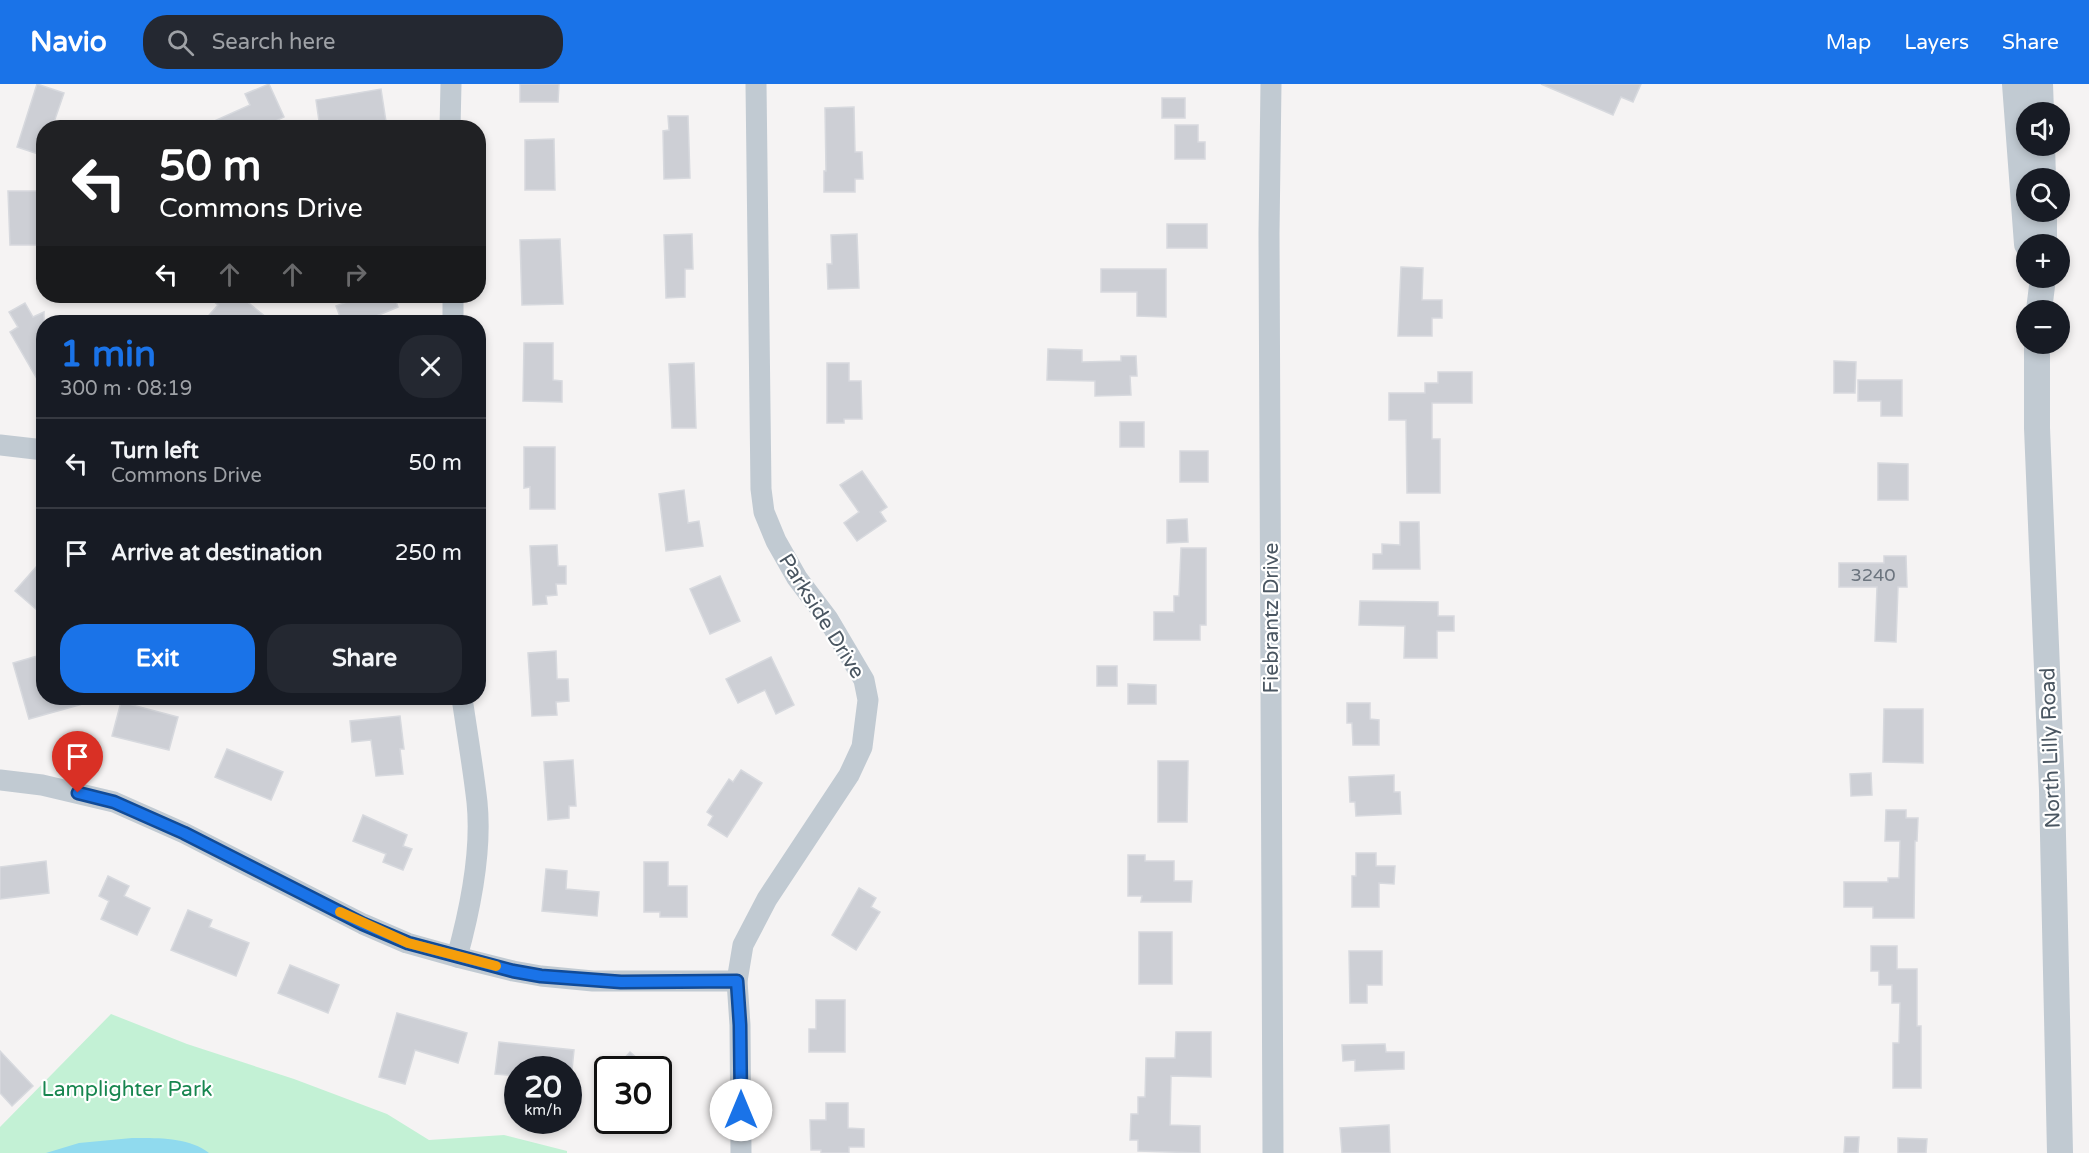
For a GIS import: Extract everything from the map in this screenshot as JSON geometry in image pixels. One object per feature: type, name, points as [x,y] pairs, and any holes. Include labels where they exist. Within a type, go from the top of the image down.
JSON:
[{"type":"street","points":[[450,120],[451,84]]},
{"type":"street","name":"Parkside Drive","points":[[741,1153],[740,1025],[737,981],[743,945],[767,899],[854,766],[862,747],[868,700],[864,680],[828,619],[797,578],[764,512],[761,478],[756,84]]},
{"type":"street","name":"Fiebrantz Drive","points":[[1271,84],[1269,233],[1273,1153]]},
{"type":"street","points":[[2015,84],[2026,234]]},
{"type":"street","points":[[2040,84],[2041,102]]},
{"type":"street","name":"North Lilly Road","points":[[2037,354],[2037,428],[2052,790],[2060,1153]]},
{"type":"street","points":[[0,445],[36,449]]},
{"type":"street","points":[[457,957],[468,917],[474,874],[477,824],[477,801],[463,705]]},
{"type":"street","points":[[0,780],[42,785],[114,802],[184,833],[363,924],[408,943],[457,957],[513,971],[583,980],[737,981]]},
{"type":"green space","name":"Lamplighter Park","points":[[111,1014],[187,1044],[294,1079],[387,1114],[429,1140],[504,1135],[567,1151],[567,1153],[0,1153],[0,1127]]},
{"type":"water","points":[[132,1138],[182,1141],[209,1153],[46,1153],[79,1143]]},
{"type":"building","points":[[37,84],[64,93],[55,120],[36,120],[36,153],[17,147]]},
{"type":"building","points":[[269,84],[284,117],[278,120],[217,120],[250,105],[245,94]]},
{"type":"building","points":[[520,84],[559,84],[558,102],[520,102]]},
{"type":"building","points":[[1541,84],[1641,84],[1633,102],[1621,97],[1613,115]]},
{"type":"building","points":[[381,89],[386,120],[319,120],[316,100]]},
{"type":"building","points":[[1162,98],[1185,98],[1185,118],[1162,118]]},
{"type":"building","points":[[854,107],[855,152],[862,152],[863,179],[855,179],[855,192],[824,192],[825,108]]},
{"type":"building","points":[[668,116],[688,116],[690,178],[664,179],[663,131],[669,130]]},
{"type":"building","points":[[1175,125],[1198,125],[1198,142],[1205,142],[1205,159],[1175,159]]},
{"type":"building","points":[[554,139],[555,190],[525,190],[525,140]]},
{"type":"building","points":[[8,191],[36,191],[36,245],[10,245]]},
{"type":"building","points":[[1167,224],[1207,224],[1207,248],[1167,248]]},
{"type":"building","points":[[692,234],[693,269],[685,269],[685,297],[666,298],[664,235]]},
{"type":"building","points":[[857,234],[859,288],[828,289],[827,264],[832,264],[831,235]]},
{"type":"building","points":[[560,239],[563,304],[522,305],[520,240]]},
{"type":"building","points":[[1401,267],[1423,268],[1422,300],[1442,300],[1442,318],[1432,318],[1432,336],[1398,336]]},
{"type":"building","points":[[1101,269],[1166,269],[1166,317],[1137,316],[1137,292],[1101,292]]},
{"type":"building","points":[[25,303],[33,317],[36,316],[36,377],[10,332],[18,327],[9,312]]},
{"type":"building","points":[[216,303],[249,303],[263,315],[209,315],[218,305]]},
{"type":"building","points":[[344,303],[397,303],[398,307],[379,315],[339,315],[336,306]]},
{"type":"building","points":[[524,343],[553,343],[553,380],[562,381],[562,402],[523,401]]},
{"type":"building","points":[[1048,349],[1082,350],[1082,362],[1121,361],[1121,356],[1136,356],[1137,376],[1130,376],[1131,395],[1095,396],[1095,381],[1047,380]]},
{"type":"building","points":[[1834,361],[1856,362],[1855,393],[1834,393]]},
{"type":"building","points":[[694,363],[696,428],[672,428],[669,364]]},
{"type":"building","points":[[827,363],[849,363],[849,381],[861,381],[862,419],[844,419],[844,423],[827,423]]},
{"type":"building","points":[[1438,372],[1472,372],[1472,403],[1432,403],[1432,439],[1440,439],[1440,493],[1407,493],[1406,420],[1389,420],[1389,393],[1425,393],[1425,383],[1438,383]]},
{"type":"building","points":[[1858,380],[1902,380],[1902,416],[1881,416],[1881,401],[1858,401]]},
{"type":"building","points":[[1120,422],[1144,422],[1144,447],[1120,447]]},
{"type":"building","points":[[524,447],[555,447],[555,509],[530,509],[530,487],[524,488]]},
{"type":"building","points":[[1180,451],[1208,451],[1208,482],[1180,482]]},
{"type":"building","points":[[1878,463],[1908,464],[1908,500],[1878,500]]},
{"type":"building","points":[[862,471],[887,507],[880,512],[886,521],[857,541],[844,523],[859,512],[840,485]]},
{"type":"building","points":[[684,490],[688,523],[699,521],[703,546],[666,551],[659,494]]},
{"type":"building","points":[[1187,519],[1188,542],[1167,543],[1167,520]]},
{"type":"building","points":[[1400,522],[1419,522],[1420,569],[1373,569],[1373,554],[1382,554],[1382,544],[1400,545]]},
{"type":"building","points":[[557,545],[558,566],[566,566],[566,584],[556,584],[557,595],[546,596],[547,604],[533,605],[530,546]]},
{"type":"building","points":[[1181,548],[1206,548],[1206,625],[1200,625],[1200,640],[1154,640],[1154,612],[1174,612],[1174,596],[1179,596]]},
{"type":"building","points":[[1884,556],[1906,556],[1907,587],[1898,587],[1896,642],[1875,641],[1877,587],[1839,587],[1839,563],[1884,563]]},
{"type":"building","points":[[36,567],[36,609],[15,591]]},
{"type":"building","points":[[720,576],[740,621],[710,634],[690,589]]},
{"type":"building","points":[[1360,601],[1438,602],[1438,616],[1454,616],[1454,631],[1437,631],[1437,658],[1404,658],[1405,626],[1359,625]]},
{"type":"building","points":[[556,651],[557,679],[568,679],[569,701],[556,702],[557,715],[532,716],[528,653]]},
{"type":"building","points":[[36,656],[36,705],[79,705],[29,719],[13,663]]},
{"type":"building","points":[[771,657],[794,705],[776,714],[765,690],[738,703],[726,679]]},
{"type":"building","points":[[1097,666],[1117,666],[1117,686],[1097,686]]},
{"type":"building","points":[[1128,684],[1156,685],[1156,704],[1128,704]]},
{"type":"building","points":[[1347,703],[1370,703],[1370,719],[1379,720],[1379,745],[1353,745],[1352,723],[1347,723]]},
{"type":"building","points":[[120,705],[132,705],[178,717],[169,750],[112,736]]},
{"type":"building","points":[[1884,709],[1923,709],[1923,763],[1883,762]]},
{"type":"building","points":[[400,716],[404,749],[400,749],[403,774],[376,776],[371,740],[352,742],[350,721]]},
{"type":"building","points":[[227,749],[283,772],[271,800],[215,777]]},
{"type":"building","points":[[573,760],[576,806],[569,806],[569,818],[548,820],[544,762]]},
{"type":"building","points":[[1158,761],[1188,761],[1187,822],[1158,822]]},
{"type":"building","points":[[741,770],[762,783],[727,837],[708,825],[713,816],[707,812],[729,779],[733,782]]},
{"type":"building","points":[[1871,773],[1872,795],[1851,796],[1850,774]]},
{"type":"building","points":[[1394,775],[1394,792],[1400,792],[1401,814],[1356,816],[1355,802],[1350,802],[1349,777]]},
{"type":"building","points":[[1886,810],[1906,810],[1906,818],[1918,818],[1917,841],[1915,841],[1914,918],[1873,918],[1873,907],[1844,907],[1844,882],[1888,882],[1888,878],[1899,878],[1900,841],[1885,841]]},
{"type":"building","points":[[363,815],[407,835],[403,846],[412,849],[403,870],[383,862],[386,854],[353,841]]},
{"type":"building","points":[[1356,853],[1376,853],[1376,866],[1395,866],[1394,884],[1379,883],[1379,907],[1352,907],[1352,876],[1356,876]]},
{"type":"building","points":[[1128,855],[1145,855],[1145,861],[1174,861],[1174,881],[1192,881],[1191,902],[1141,902],[1142,896],[1128,896]]},
{"type":"building","points":[[46,861],[49,893],[0,899],[0,867]]},
{"type":"building","points":[[644,862],[668,862],[668,886],[687,886],[687,917],[660,917],[660,912],[644,912]]},
{"type":"building","points":[[546,869],[567,871],[566,889],[599,892],[597,916],[542,911]]},
{"type":"building","points":[[108,876],[129,886],[124,896],[150,908],[137,935],[101,919],[109,901],[99,896]]},
{"type":"building","points":[[859,888],[876,898],[871,907],[880,912],[856,950],[832,935]]},
{"type":"building","points":[[188,910],[212,920],[209,927],[249,943],[236,976],[171,950]]},
{"type":"building","points":[[1139,932],[1172,932],[1172,984],[1139,984]]},
{"type":"building","points":[[1871,946],[1897,946],[1897,969],[1917,969],[1917,1026],[1921,1026],[1921,1088],[1893,1088],[1893,1043],[1899,1043],[1900,1003],[1892,1003],[1892,985],[1879,985],[1879,971],[1871,971]]},
{"type":"building","points":[[1349,951],[1382,951],[1382,985],[1367,985],[1367,1003],[1350,1003]]},
{"type":"building","points":[[290,965],[339,985],[328,1013],[278,993]]},
{"type":"building","points":[[816,1000],[845,1000],[845,1052],[809,1052],[809,1029],[816,1029]]},
{"type":"building","points":[[397,1013],[467,1033],[458,1063],[415,1050],[405,1084],[379,1077]]},
{"type":"building","points":[[1176,1032],[1211,1032],[1211,1077],[1171,1076],[1170,1125],[1200,1126],[1200,1153],[1138,1151],[1138,1140],[1130,1140],[1131,1114],[1138,1114],[1138,1097],[1145,1097],[1146,1058],[1175,1058]]},
{"type":"building","points":[[499,1042],[574,1050],[573,1056],[504,1056],[504,1075],[495,1074]]},
{"type":"building","points":[[1385,1044],[1386,1052],[1404,1052],[1404,1069],[1355,1071],[1355,1060],[1343,1061],[1342,1045]]},
{"type":"building","points":[[0,1051],[33,1086],[12,1106],[0,1093]]},
{"type":"building","points":[[826,1103],[848,1103],[848,1128],[864,1129],[864,1147],[849,1147],[849,1153],[821,1153],[821,1150],[811,1150],[810,1120],[826,1120]]},
{"type":"building","points":[[1389,1125],[1390,1153],[1342,1153],[1340,1128]]},
{"type":"building","points":[[1845,1137],[1859,1137],[1858,1153],[1844,1153]]},
{"type":"building","points":[[1898,1138],[1927,1139],[1926,1153],[1898,1153]]},
{"type":"slow traffic","points":[[340,912],[408,943],[496,966]]},
{"type":"route","points":[[78,793],[114,802],[184,833],[363,924],[408,943],[457,957],[541,976],[593,981],[737,981],[741,1110]]}]
